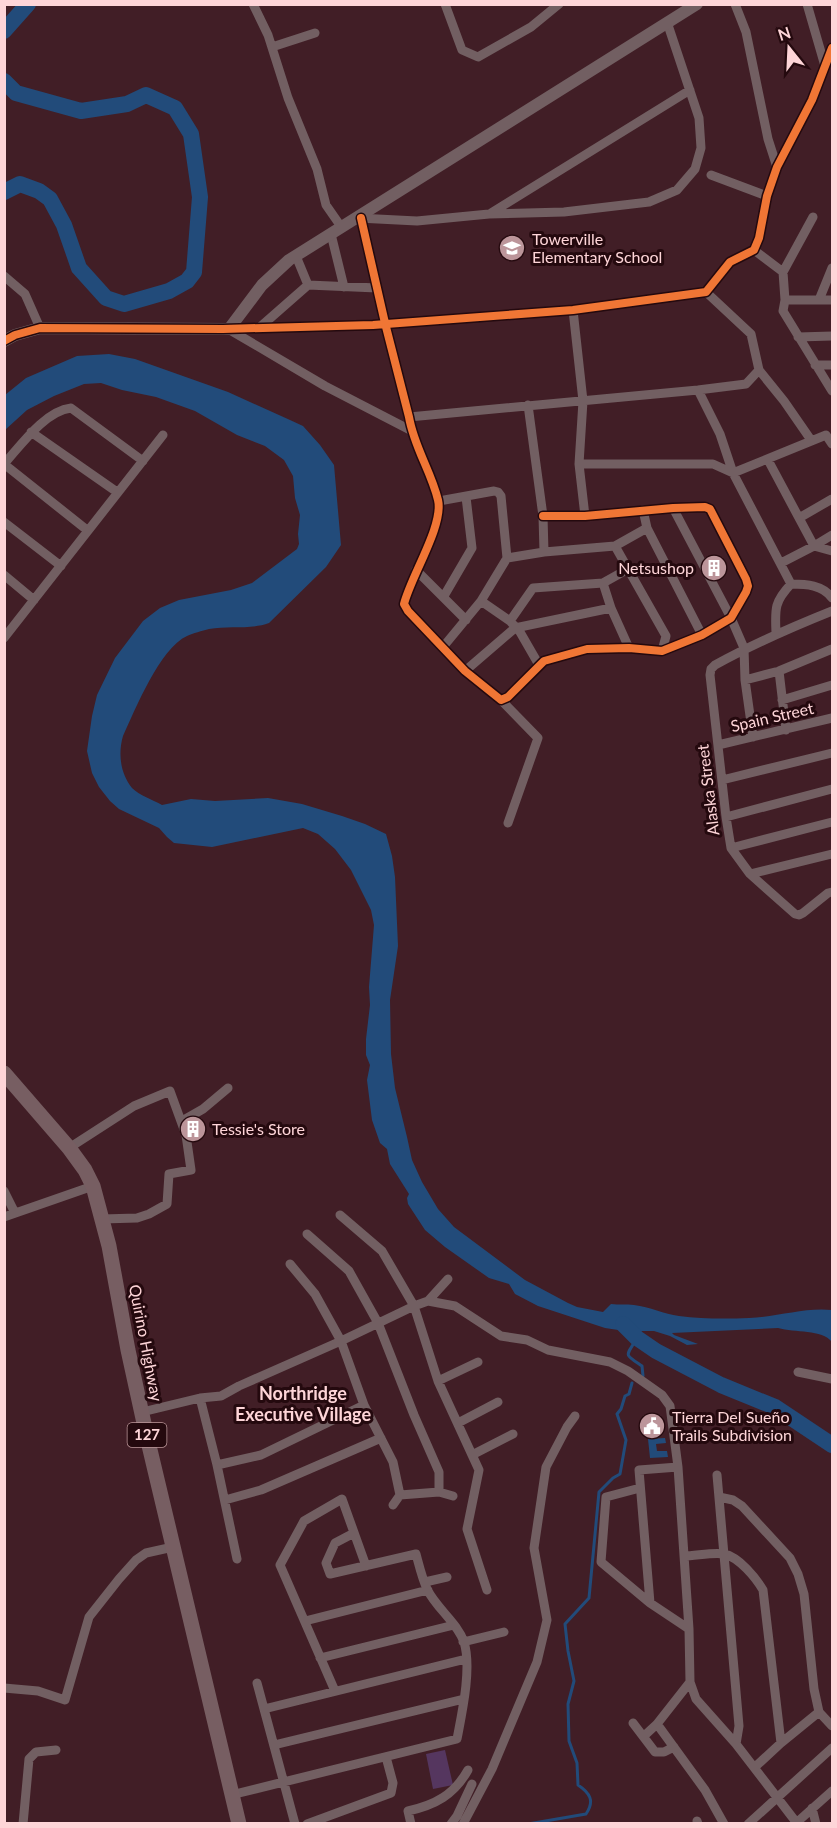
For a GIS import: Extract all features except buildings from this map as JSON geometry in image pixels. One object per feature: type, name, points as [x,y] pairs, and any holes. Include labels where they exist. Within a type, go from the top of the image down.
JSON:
[{"type":"main road","name":"Quirino Highway","points":[[4,1073],[69,1148],[93,1186],[142,1412],[239,1824]]},
{"type":"street","points":[[253,4],[272,47],[288,98],[317,169],[326,205],[336,231],[344,287]]},
{"type":"street","points":[[445,4],[462,50],[478,57],[531,27],[559,4]]},
{"type":"street","points":[[229,329],[262,285],[289,260],[697,4]]},
{"type":"street","points":[[735,4],[746,32],[768,139],[777,167]]},
{"type":"street","points":[[807,4],[825,66]]},
{"type":"street","points":[[359,218],[417,221],[489,214],[564,212],[649,202],[676,189],[695,169],[701,148],[699,118],[667,22]]},
{"type":"street","points":[[272,47],[315,33]]},
{"type":"street","points":[[4,341],[15,335],[40,328],[229,329],[385,324],[573,310],[706,292],[730,262],[754,250],[767,196],[777,167],[812,100],[832,48]]},
{"type":"street","points":[[489,214],[690,90]]},
{"type":"street","points":[[711,175],[767,196]]},
{"type":"street","points":[[813,217],[783,272],[785,300],[783,311],[832,391]]},
{"type":"street","points":[[359,218],[411,431],[439,501],[435,530],[416,570],[404,604],[465,671],[501,700],[538,738],[508,823]]},
{"type":"street","points":[[754,250],[783,272]]},
{"type":"street","points":[[296,256],[308,285]]},
{"type":"street","points":[[819,300],[832,268]]},
{"type":"street","points":[[4,276],[25,294],[40,328]]},
{"type":"street","points":[[259,328],[308,285],[376,288]]},
{"type":"street","points":[[706,292],[751,334],[759,370],[811,440]]},
{"type":"street","points":[[785,300],[832,300]]},
{"type":"street","points":[[573,310],[583,401],[579,464],[585,516]]},
{"type":"street","points":[[229,329],[326,386],[411,431]]},
{"type":"street","points":[[798,337],[832,336]]},
{"type":"street","points":[[815,365],[832,365]]},
{"type":"street","points":[[409,417],[746,384],[759,370]]},
{"type":"street","points":[[698,390],[720,434],[733,473],[791,584]]},
{"type":"street","points":[[528,405],[543,516],[544,552]]},
{"type":"street","points":[[87,530],[4,464],[31,432],[62,409],[71,408],[143,461]]},
{"type":"street","points":[[31,432],[117,492]]},
{"type":"street","points":[[5,637],[163,435]]},
{"type":"street","points":[[579,464],[713,464],[733,473],[826,435],[832,444]]},
{"type":"street","points":[[768,460],[814,546],[832,551]]},
{"type":"street","points":[[439,501],[494,490],[501,496],[507,558],[481,601],[443,647]]},
{"type":"street","points":[[444,596],[472,548],[466,496]]},
{"type":"street","points":[[799,518],[832,499]]},
{"type":"street","points":[[501,700],[508,697],[544,661],[587,649],[629,648],[662,651],[702,635],[731,618],[748,586],[710,508],[673,508],[585,516],[543,516]]},
{"type":"street","points":[[673,508],[731,618],[744,648],[745,680],[753,737]]},
{"type":"street","points":[[643,510],[647,528],[702,635]]},
{"type":"street","points":[[4,522],[61,566]]},
{"type":"street","points":[[507,558],[544,552],[615,546],[647,528]]},
{"type":"street","points":[[781,563],[832,535]]},
{"type":"street","points":[[615,546],[666,636],[662,651]]},
{"type":"street","points":[[465,671],[513,625],[533,588],[603,583],[628,568]]},
{"type":"street","points":[[416,570],[466,620]]},
{"type":"street","points":[[4,575],[34,600]]},
{"type":"street","points":[[603,583],[611,608],[629,648]]},
{"type":"street","points":[[776,633],[775,608],[780,595],[791,584],[810,585],[830,594],[832,598]]},
{"type":"street","points":[[481,601],[520,632],[539,665]]},
{"type":"street","points":[[513,625],[611,608]]},
{"type":"street","points":[[744,648],[832,610]]},
{"type":"street","name":"Alaska Street","points":[[744,648],[711,669],[731,848],[750,874],[795,914],[799,915],[828,892],[832,892]]},
{"type":"street","points":[[745,680],[779,671],[832,650]]},
{"type":"street","points":[[779,671],[786,730]]},
{"type":"street","points":[[782,700],[832,685]]},
{"type":"street","name":"Spain Street","points":[[718,745],[832,718]]},
{"type":"street","points":[[722,780],[832,753]]},
{"type":"street","points":[[726,817],[832,789]]},
{"type":"street","points":[[731,848],[832,822]]},
{"type":"street","points":[[750,874],[832,854]]},
{"type":"street","points":[[182,1121],[202,1109],[228,1088]]},
{"type":"street","points":[[69,1148],[134,1106],[171,1091],[189,1148],[191,1170],[169,1174],[167,1204],[137,1218],[102,1220]]},
{"type":"street","points":[[4,1217],[93,1186]]},
{"type":"street","points":[[4,1191],[15,1213]]},
{"type":"street","points":[[340,1215],[382,1251],[414,1306],[438,1382],[479,1470],[467,1529],[487,1590]]},
{"type":"street","points":[[307,1234],[349,1271],[378,1323],[439,1472],[439,1492]]},
{"type":"street","points":[[290,1264],[315,1294],[341,1341],[364,1405],[393,1462],[400,1495],[393,1505]]},
{"type":"street","points":[[428,1302],[448,1279]]},
{"type":"street","points":[[142,1412],[200,1398],[221,1396],[414,1306],[428,1302],[455,1306],[501,1336],[527,1340],[548,1350],[610,1362],[628,1371],[662,1395],[670,1406],[678,1467],[689,1629],[690,1682],[696,1699],[755,1767],[796,1823],[832,1791]]},
{"type":"street","points":[[438,1382],[478,1362]]},
{"type":"street","points":[[798,1372],[832,1378]]},
{"type":"street","points":[[200,1398],[237,1559]]},
{"type":"street","points":[[458,1423],[498,1402]]},
{"type":"street","points":[[217,1465],[261,1455],[364,1405]]},
{"type":"street","points":[[463,1824],[492,1770],[537,1662],[547,1620],[534,1548],[546,1467],[575,1416]]},
{"type":"street","points":[[472,1455],[513,1434]]},
{"type":"street","points":[[225,1500],[261,1490],[381,1438]]},
{"type":"street","points":[[650,1603],[639,1470],[678,1467]]},
{"type":"street","points":[[717,1475],[739,1726],[736,1744]]},
{"type":"street","points":[[640,1488],[606,1497],[601,1562],[650,1603],[689,1629]]},
{"type":"street","points":[[400,1495],[439,1492],[453,1496]]},
{"type":"street","points":[[719,1497],[733,1500],[742,1506],[790,1558],[798,1574],[804,1594],[814,1689],[819,1712],[832,1726]]},
{"type":"street","points":[[335,1691],[280,1564],[304,1521],[342,1499],[366,1566]]},
{"type":"street","points":[[231,1795],[457,1739],[464,1698],[466,1659],[464,1642],[426,1586],[416,1554],[330,1574],[326,1563],[335,1543],[354,1533]]},
{"type":"street","points":[[4,1688],[38,1691],[64,1700],[89,1617],[136,1560],[146,1553],[173,1547]]},
{"type":"street","points":[[684,1556],[725,1554],[745,1566],[756,1577],[763,1590],[781,1743]]},
{"type":"street","points":[[305,1621],[426,1586],[447,1577]]},
{"type":"street","points":[[320,1658],[454,1625]]},
{"type":"street","points":[[464,1642],[504,1632]]},
{"type":"street","points":[[264,1709],[466,1659]]},
{"type":"street","points":[[644,1736],[657,1724],[690,1682]]},
{"type":"street","points":[[257,1683],[295,1824]]},
{"type":"street","points":[[274,1745],[464,1698]]},
{"type":"street","points":[[755,1767],[819,1712]]},
{"type":"street","points":[[633,1723],[655,1752],[664,1752],[674,1747]]},
{"type":"street","points":[[657,1724],[705,1790],[724,1824]]},
{"type":"street","points":[[748,1824],[832,1748]]},
{"type":"street","points":[[23,1824],[29,1758],[36,1752],[57,1750]]},
{"type":"street","points":[[307,1824],[391,1793],[393,1783],[386,1757]]},
{"type":"street","points":[[411,1824],[408,1811],[430,1806],[443,1798],[460,1783],[468,1770]]},
{"type":"street","points":[[451,1824],[472,1784]]},
{"type":"street","points":[[812,1808],[816,1824]]},
{"type":"shaded area","points":[[445,1750],[453,1785],[433,1789],[426,1754]]},
{"type":"water","points":[[109,354],[135,359],[228,392],[303,426],[334,465],[341,545],[326,567],[269,623],[209,629],[189,635],[177,643],[158,666],[134,711],[123,736],[121,763],[132,788],[162,805],[191,799],[215,801],[268,798],[302,804],[342,816],[386,834],[395,877],[398,946],[390,1000],[391,1054],[395,1088],[412,1160],[438,1209],[454,1227],[525,1280],[577,1307],[603,1312],[611,1304],[631,1305],[679,1316],[714,1319],[832,1310],[832,1342],[815,1333],[778,1328],[672,1333],[698,1344],[687,1345],[654,1331],[605,1328],[538,1306],[515,1294],[509,1284],[489,1278],[445,1247],[425,1230],[408,1204],[409,1194],[390,1164],[387,1149],[380,1143],[372,1120],[367,1080],[370,1065],[366,1055],[366,1039],[374,925],[371,910],[351,870],[335,849],[318,834],[303,828],[212,847],[174,843],[159,828],[119,809],[99,787],[92,773],[87,751],[97,695],[115,658],[143,621],[160,608],[179,600],[231,590],[252,583],[297,549],[300,515],[295,498],[293,476],[284,460],[265,446],[237,435],[195,411],[156,397],[101,383],[84,384],[27,410],[5,430],[5,395],[26,378],[77,356]]},
{"type":"water","points":[[665,1438],[666,1443],[656,1444],[657,1451],[667,1451],[668,1457],[650,1458],[648,1439]]},
{"type":"waterway","points":[[4,31],[28,4]]},
{"type":"waterway","points":[[4,81],[16,93],[81,111],[127,104],[146,95],[175,108],[191,134],[200,197],[194,272],[187,281],[169,291],[124,304],[106,298],[79,268],[64,225],[50,199],[39,191],[20,184],[4,192]]},
{"type":"waterway","points":[[623,1324],[637,1338],[656,1351],[721,1385],[775,1407],[832,1445]]},
{"type":"waterway","points":[[637,1338],[628,1354],[642,1366],[643,1376]]},
{"type":"waterway","points":[[528,1824],[586,1814],[591,1801],[586,1791],[578,1785],[577,1763],[569,1741],[568,1704],[574,1681],[565,1624],[589,1598],[599,1492],[620,1474],[626,1440],[617,1414],[625,1396],[629,1394],[632,1383]]},
{"type":"cycle path","points":[[4,341],[15,335],[40,328],[223,329],[373,325],[573,310],[706,292],[730,262],[754,250],[759,238],[767,196],[777,167],[812,100],[832,48]]},
{"type":"cycle path","points":[[361,218],[411,428],[438,500],[439,510],[432,537],[404,604],[465,671],[501,700],[508,697],[544,661],[587,649],[629,648],[662,651],[702,635],[731,618],[746,592],[748,586],[746,579],[710,509],[705,507],[585,516],[543,516]]},
{"type":"place","name":"Towerville Elementary School","points":[[512,248]]},
{"type":"place","name":"Netsushop","points":[[714,568]]},
{"type":"place","name":"Tessie's Store","points":[[193,1129]]},
{"type":"place","name":"Tierra Del Sueño Trails Subdivision","points":[[652,1426]]},
{"type":"district","name":"Northridge Executive Village","points":[[303,1404]]}]
